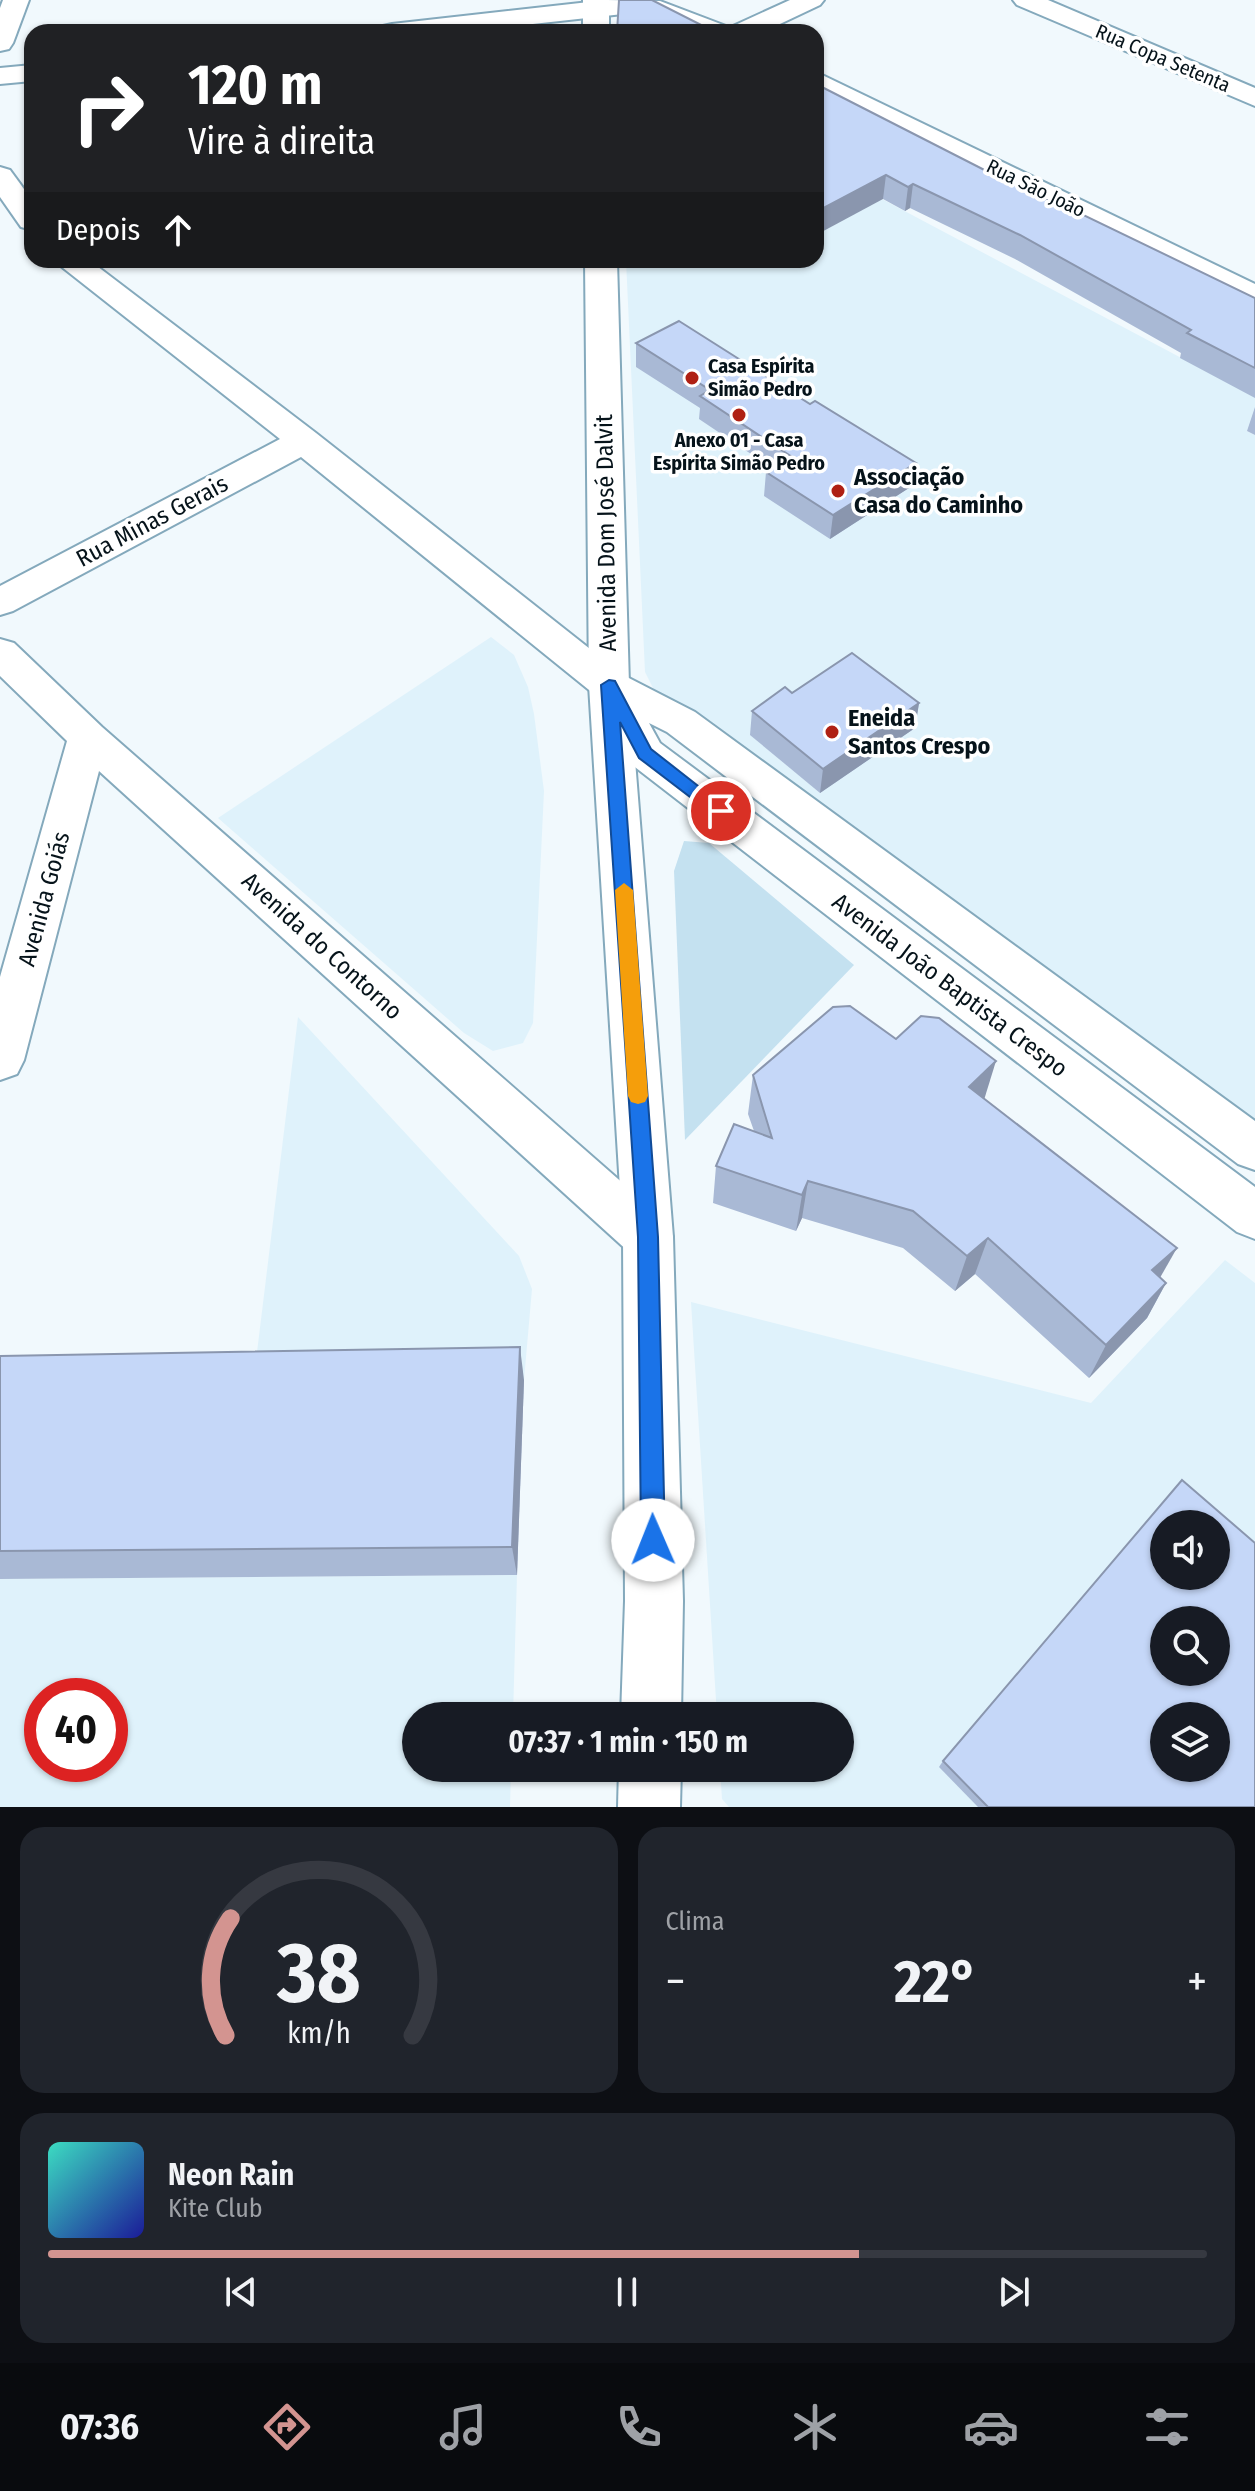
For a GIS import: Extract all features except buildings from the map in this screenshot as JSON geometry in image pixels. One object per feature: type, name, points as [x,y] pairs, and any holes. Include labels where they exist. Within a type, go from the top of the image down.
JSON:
[{"type":"street","points":[[0,43],[16,0]]},
{"type":"street","points":[[759,24],[811,0]]},
{"type":"street","name":"Rua Copa Setenta","points":[[1026,0],[1255,98]]},
{"type":"street","points":[[483,24],[596,14],[645,5],[696,24]]},
{"type":"street","points":[[0,76],[24,74]]},
{"type":"street","name":"Rua São João","points":[[824,84],[1255,296]]},
{"type":"street","points":[[0,176],[24,212]]},
{"type":"street","points":[[0,213],[24,221]]},
{"type":"street","points":[[79,268],[304,441],[609,685]]},
{"type":"street","name":"Avenida Dom José Dalvit","points":[[601,268],[609,685],[648,1237],[654,1601],[651,1702]]},
{"type":"street","name":"Rua Minas Gerais","points":[[0,602],[304,441]]},
{"type":"street","name":"Avenida do Contorno","points":[[0,653],[88,737],[648,1237]]},
{"type":"street","name":"Avenida João Baptista Crespo","points":[[609,685],[681,722],[1255,1149]]},
{"type":"street","name":"Avenida João Baptista Crespo","points":[[609,685],[645,753],[1255,1216]]},
{"type":"street","name":"Avenida Goiás","points":[[0,1060],[88,737]]},
{"type":"street","points":[[649,1807],[650,1782]]},
{"type":"shaded area","points":[[824,168],[1255,397],[1255,425],[1247,431],[1255,435],[1255,1129],[669,705],[653,688],[645,672],[626,268],[824,268]]},
{"type":"shaded area","points":[[491,637],[514,655],[528,687],[544,791],[533,1023],[523,1043],[493,1051],[464,1033],[218,818]]},
{"type":"shaded area","points":[[684,841],[709,843],[854,965],[685,1140],[674,871]]},
{"type":"shaded area","points":[[298,1017],[519,1256],[532,1289],[524,1380],[253,1385]]},
{"type":"shaded area","points":[[1225,1260],[1255,1283],[1255,1807],[729,1807],[722,1799],[721,1782],[854,1782],[854,1702],[716,1702],[691,1302],[1091,1403]]},
{"type":"shaded area","points":[[517,1575],[513,1702],[402,1702],[402,1782],[511,1782],[510,1807],[0,1807],[0,1579]]},
{"type":"slow traffic","points":[[624,890],[638,1096]]},
{"type":"place","name":"Casa Espírita Simão Pedro","points":[[692,378]]},
{"type":"place","name":"Anexo 01 - Casa Espírita Simão Pedro","points":[[739,415]]},
{"type":"place","name":"Associação Casa do Caminho","points":[[838,491]]},
{"type":"place","name":"Eneida Santos Crespo","points":[[832,732]]},
{"type":"route","points":[[653,1540],[648,1237],[609,685],[645,753],[721,811]]}]
